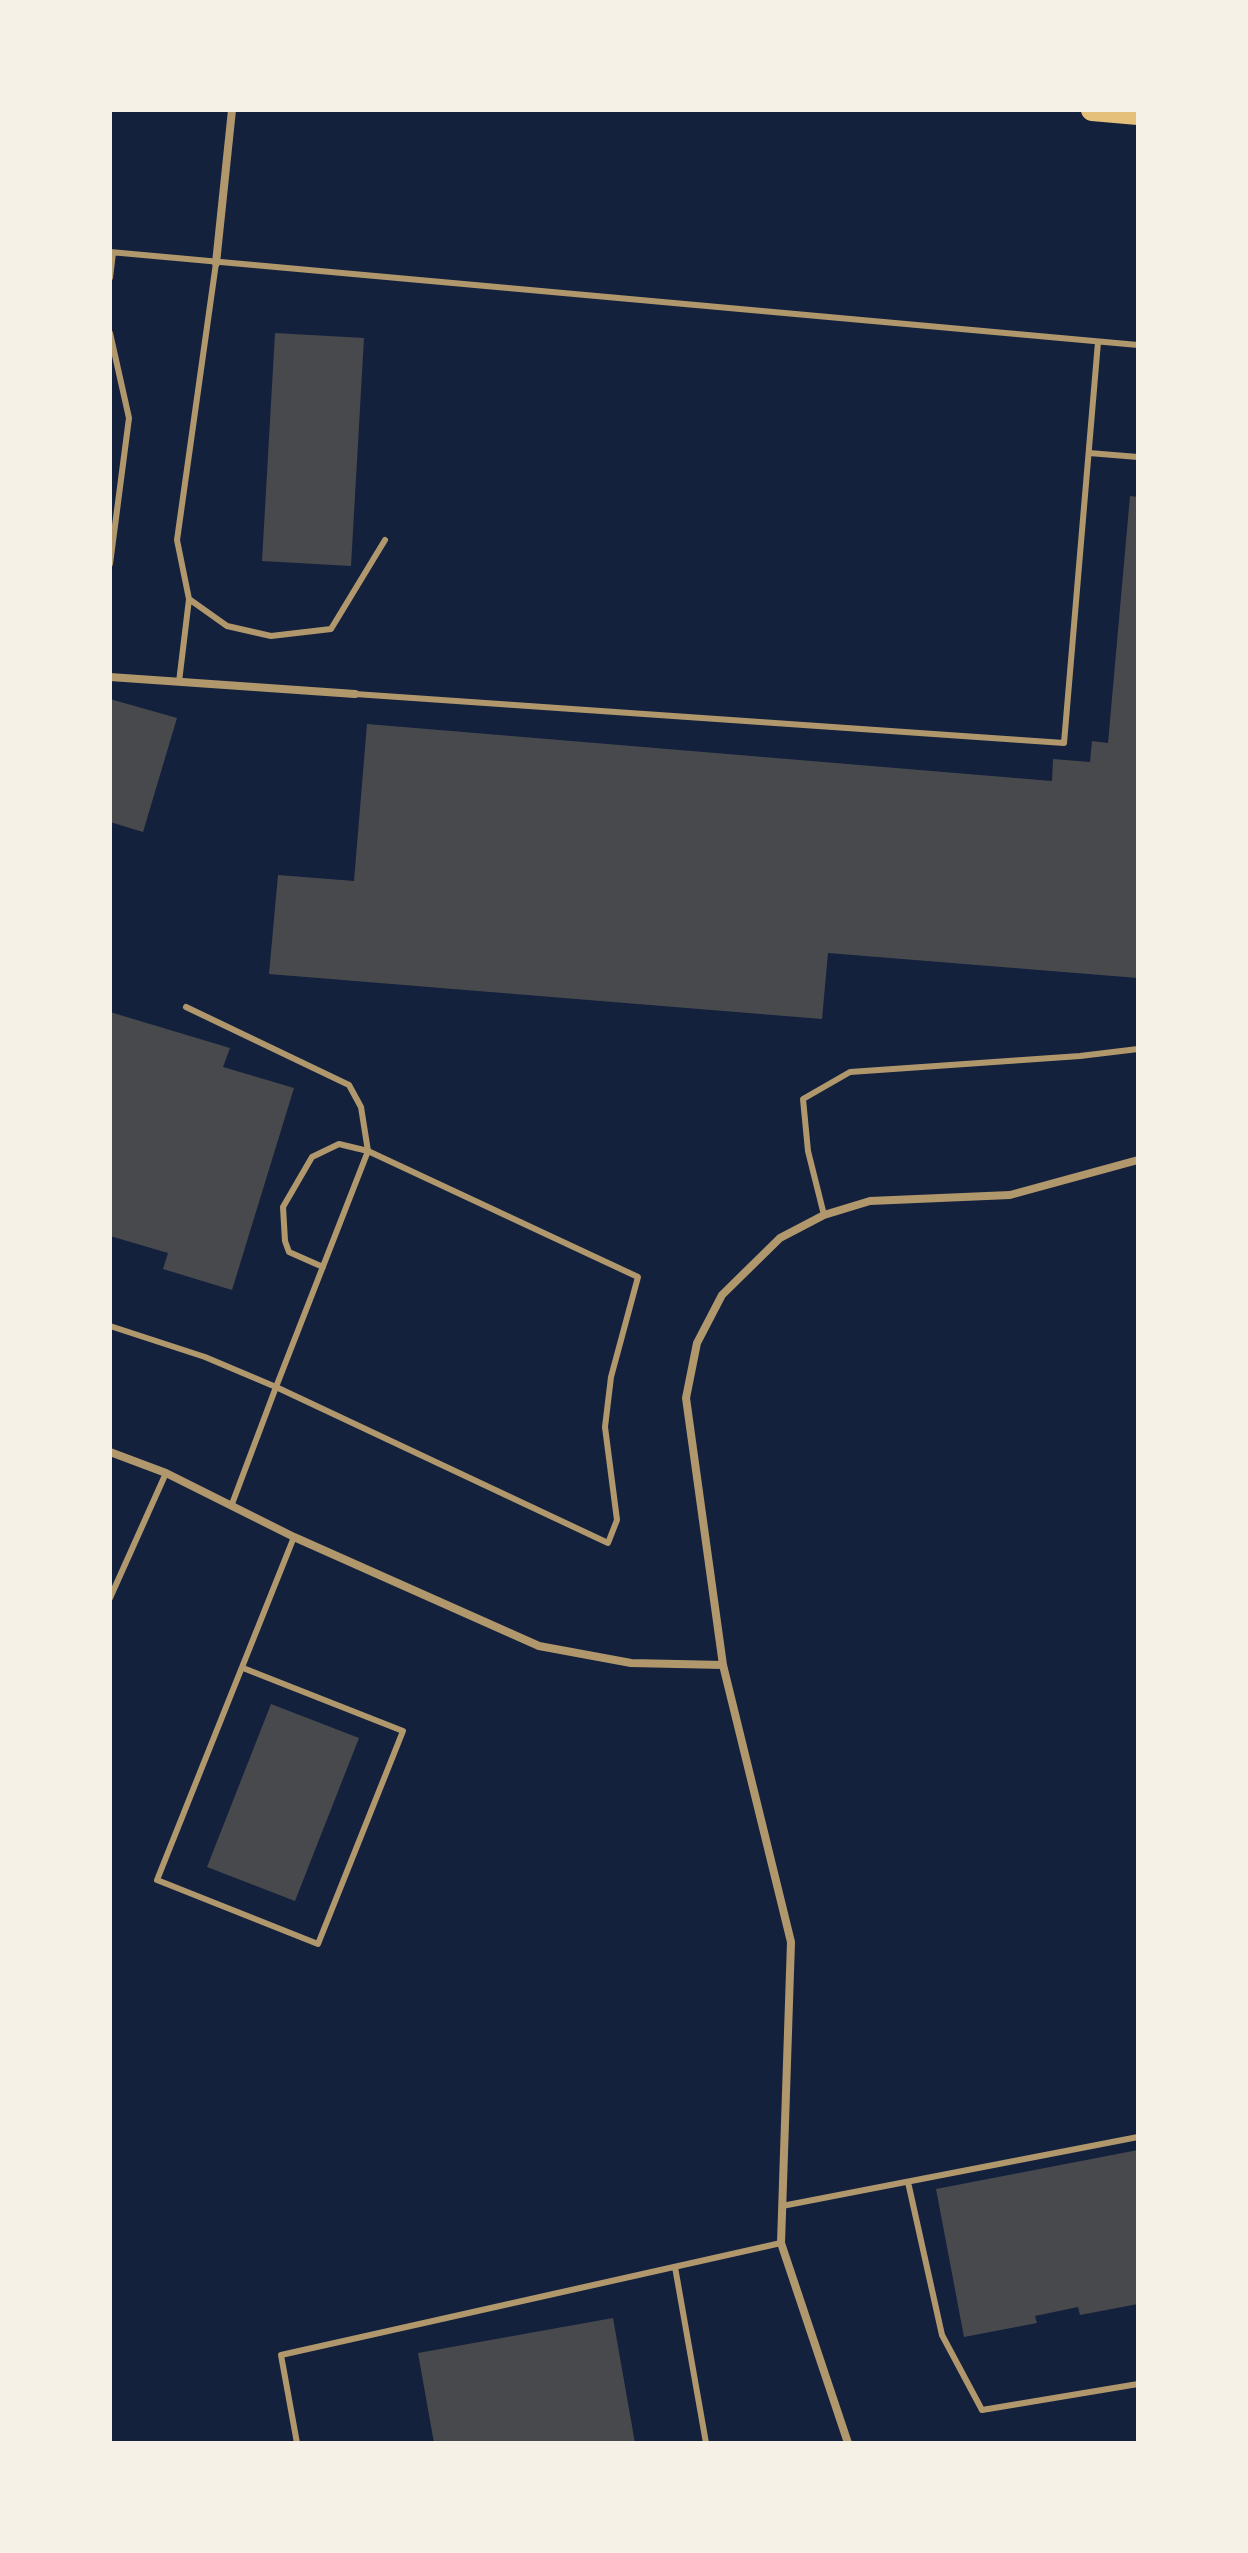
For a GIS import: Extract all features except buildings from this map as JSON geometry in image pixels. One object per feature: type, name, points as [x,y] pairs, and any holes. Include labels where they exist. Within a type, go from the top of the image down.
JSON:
[{"type":"highway","points":[[1092,110],[1138,114]]},
{"type":"street","points":[[216,263],[232,110]]},
{"type":"street","points":[[110,677],[355,694]]},
{"type":"street","points":[[848,2443],[781,2243],[791,1942],[723,1665],[686,1398],[697,1343],[722,1295],[780,1238],[824,1215],[870,1201],[1010,1195],[1138,1160]]},
{"type":"street","points":[[110,1452],[166,1473],[294,1537],[539,1646],[631,1663],[723,1665]]},
{"type":"lane","points":[[110,278],[111,252],[1138,345]]},
{"type":"lane","points":[[179,682],[189,599],[177,540],[216,263]]},
{"type":"lane","points":[[110,333],[129,418],[110,564]]},
{"type":"lane","points":[[355,694],[1064,743],[1098,342]]},
{"type":"lane","points":[[1089,453],[1138,457]]},
{"type":"lane","points":[[189,599],[227,626],[271,636],[331,629],[385,540]]},
{"type":"lane","points":[[186,1007],[349,1085],[361,1107],[368,1151],[232,1504]]},
{"type":"lane","points":[[824,1215],[808,1151],[803,1099],[850,1072],[1138,1049]]},
{"type":"lane","points":[[110,1326],[205,1357],[276,1387],[608,1543],[617,1520],[605,1427],[611,1377],[638,1277],[368,1151],[339,1144],[312,1157],[283,1207],[285,1241],[289,1252],[323,1267]]},
{"type":"lane","points":[[110,1598],[166,1473]]},
{"type":"lane","points":[[243,1668],[403,1731],[318,1944],[157,1880],[294,1537]]},
{"type":"lane","points":[[782,2206],[1138,2137]]},
{"type":"lane","points":[[908,2182],[942,2335],[982,2410],[1138,2385]]},
{"type":"lane","points":[[297,2443],[281,2355],[781,2243]]},
{"type":"lane","points":[[675,2267],[706,2443]]}]
